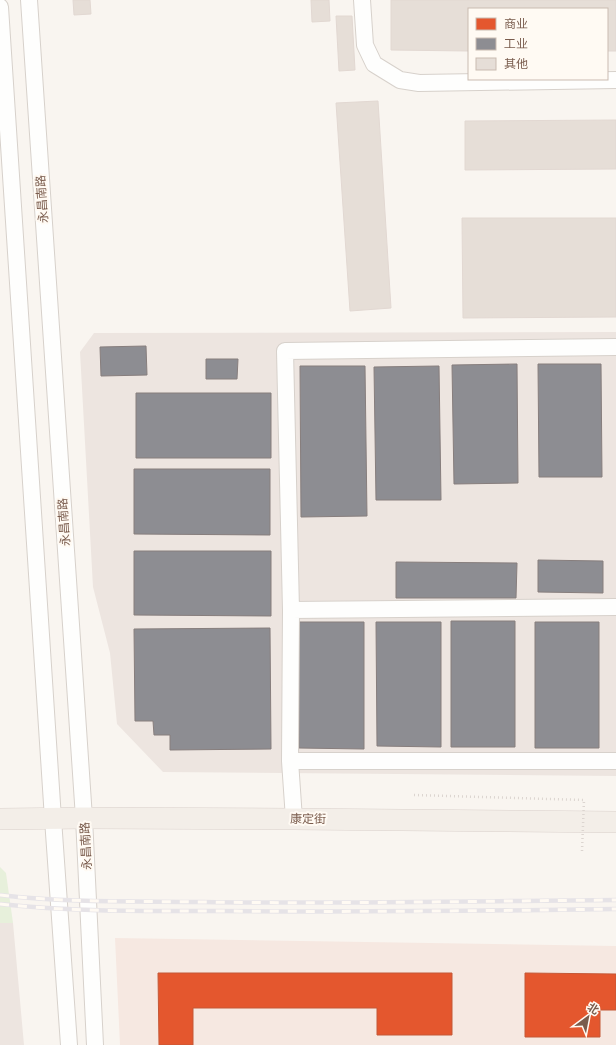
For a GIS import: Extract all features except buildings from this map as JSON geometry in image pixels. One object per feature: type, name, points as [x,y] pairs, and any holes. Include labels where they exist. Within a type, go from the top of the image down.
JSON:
[{"type":"main road","name":"康定街","points":[[0,819],[294,819],[616,822]]},
{"type":"street","name":"永昌南路","points":[[29,0],[84,818],[95,1045]]},
{"type":"street","points":[[362,0],[365,45],[374,64],[400,80],[419,83],[616,80]]},
{"type":"street","points":[[0,7],[69,1045]]},
{"type":"street","points":[[294,819],[290,761],[291,610],[285,351],[616,347]]},
{"type":"street","points":[[291,610],[616,607]]},
{"type":"street","points":[[290,761],[616,761]]},
{"type":"path","points":[[414,795],[584,800],[582,851]]},
{"type":"shaded area","points":[[616,332],[616,776],[163,772],[117,724],[110,653],[93,587],[80,352],[94,333]]},
{"type":"shaded area","points":[[0,923],[13,923],[24,1045],[0,1045]]},
{"type":"shaded area","points":[[115,938],[616,946],[616,1045],[120,1045]]},
{"type":"green space","points":[[0,867],[6,873],[13,923],[0,923]]},
{"type":"railway","points":[[0,895],[26,898],[76,900],[255,903],[616,900]]},
{"type":"railway","points":[[0,904],[82,910],[137,911],[468,911],[616,909]]}]
